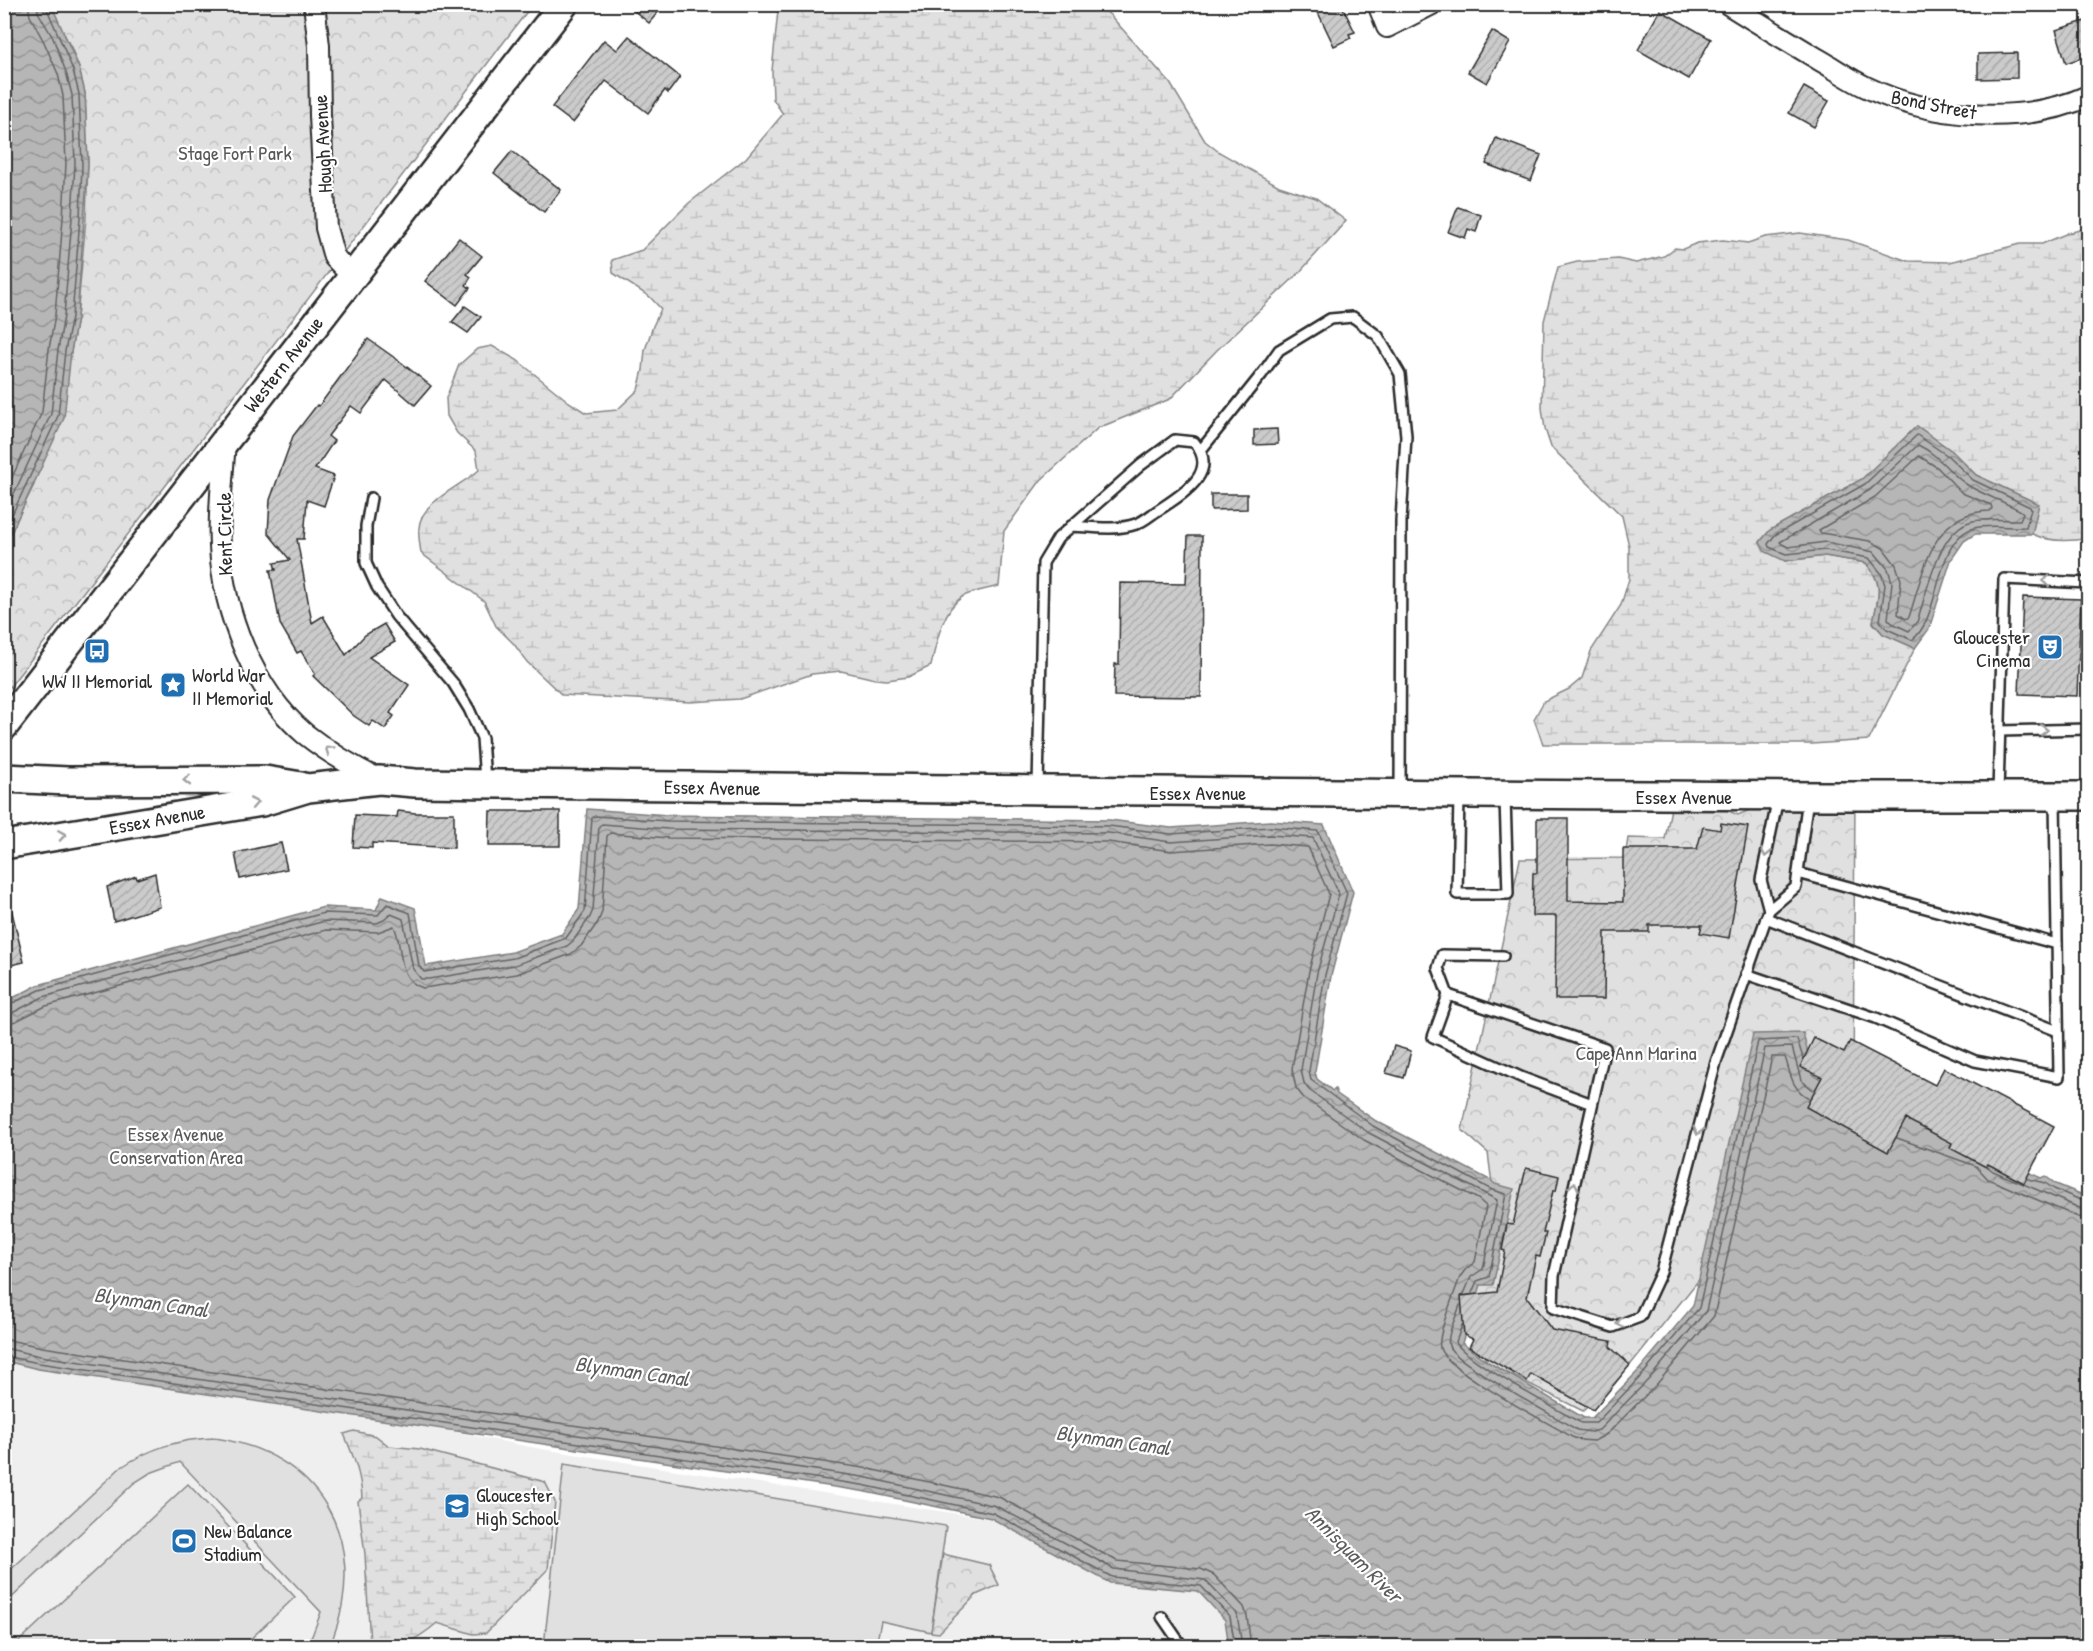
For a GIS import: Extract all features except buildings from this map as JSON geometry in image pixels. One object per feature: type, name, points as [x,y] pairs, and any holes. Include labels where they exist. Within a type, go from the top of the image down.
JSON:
[{"type":"street","name":"Hough Avenue","points":[[314,4],[319,46],[320,116],[328,193],[326,228],[334,257],[352,276]]},
{"type":"street","name":"Western Avenue","points":[[4,726],[564,4]]},
{"type":"street","points":[[1378,4],[1387,27],[1431,4]]},
{"type":"street","name":"Bond Street","points":[[1728,4],[1865,87],[1902,102],[1956,112],[2013,116],[2044,112],[2088,96]]},
{"type":"street","name":"Kent Circle","points":[[225,440],[220,535],[223,576],[233,619],[248,656],[271,695],[304,732],[353,767],[379,780]]},
{"type":"street","name":"Essex Avenue","points":[[4,778],[68,781],[265,780],[308,788]]},
{"type":"street","name":"Essex Avenue","points":[[4,845],[262,802],[308,788],[379,780],[486,784],[1459,795],[2088,796]]},
{"type":"lane","points":[[1201,450],[1279,350],[1329,319],[1353,317],[1378,336],[1400,374],[1406,436],[1401,521],[1400,794]]},
{"type":"lane","points":[[1037,791],[1043,563],[1058,538],[1071,526],[1141,465],[1175,440],[1194,442],[1201,450],[1204,466],[1194,484],[1138,523],[1120,527],[1071,526]]},
{"type":"lane","points":[[371,498],[366,526],[366,563],[377,587],[396,616],[453,682],[469,709],[482,738],[486,784]]},
{"type":"lane","points":[[1998,796],[2004,579],[2088,583]]},
{"type":"lane","points":[[2000,731],[2088,729]]},
{"type":"lane","points":[[1459,795],[1457,894],[1508,894],[1505,795]]},
{"type":"lane","points":[[1767,914],[1761,879],[1778,796]]},
{"type":"lane","points":[[1448,995],[1605,1048],[1554,1276],[1553,1308],[1613,1327],[1640,1317],[1661,1272],[1712,1075],[1767,914],[1796,886],[1809,796]]},
{"type":"lane","points":[[1746,974],[1876,1018],[1975,1061],[2060,1077],[2055,796]]},
{"type":"lane","points":[[1798,873],[2057,944]]},
{"type":"lane","points":[[1767,914],[2058,1031]]},
{"type":"lane","points":[[1503,956],[1442,954],[1438,968],[1448,995],[1433,1037],[1523,1078],[1592,1104]]},
{"type":"lane","points":[[1162,1617],[1182,1647]]},
{"type":"shaded area","name":"Gloucester High School","points":[[4,1355],[260,1394],[541,1449],[1003,1521],[1225,1597],[1232,1646],[5,1646]]},
{"type":"green space","points":[[787,4],[1097,5],[1110,15],[1170,83],[1205,141],[1219,152],[1279,186],[1316,198],[1346,221],[1298,274],[1217,350],[1170,399],[1098,428],[1041,480],[1004,531],[999,586],[970,593],[962,597],[949,610],[941,628],[931,666],[908,677],[887,680],[841,671],[812,674],[740,699],[690,702],[562,695],[527,662],[514,644],[496,626],[484,601],[421,553],[419,528],[426,510],[479,470],[476,451],[457,433],[447,416],[446,398],[459,365],[477,349],[492,346],[517,360],[586,413],[617,410],[638,390],[645,350],[661,309],[650,297],[613,273],[612,260],[642,250],[689,203],[746,158],[783,114],[773,99],[772,71],[778,10]]},
{"type":"green space","name":"Stage Fort Park","points":[[49,5],[532,5],[5,693],[4,546],[34,485],[71,352],[77,318],[86,218],[88,164],[85,93],[71,47]]},
{"type":"green space","points":[[2088,228],[2088,538],[2046,539],[2032,534],[2038,504],[1976,475],[1952,451],[1917,426],[1862,479],[1770,530],[1760,542],[1785,561],[1825,556],[1866,563],[1878,585],[1873,623],[1883,634],[1915,648],[1869,740],[1812,744],[1543,744],[1534,719],[1544,701],[1569,689],[1582,678],[1591,651],[1621,605],[1629,579],[1629,546],[1622,516],[1551,447],[1545,429],[1542,408],[1544,321],[1558,267],[1577,262],[1618,259],[1636,263],[1664,256],[1675,248],[1683,249],[1697,243],[1723,240],[1748,243],[1765,237],[1800,233],[1848,240],[1908,261],[1950,262],[2020,244],[2042,244],[2068,233]]},
{"type":"green space","name":"Cape Ann Marina","points":[[1792,793],[1855,797],[1853,1088],[1813,1057],[1747,1220],[1631,1364],[1583,1411],[1488,1363],[1450,1299],[1496,1215],[1488,1153],[1462,1130],[1520,859],[1625,858],[1628,838],[1665,839],[1673,798],[1700,799],[1738,815]]},
{"type":"green space","points":[[354,1431],[376,1436],[389,1446],[420,1449],[545,1482],[555,1502],[548,1569],[486,1633],[473,1634],[437,1623],[406,1643],[389,1646],[370,1645],[365,1554],[358,1501],[362,1498],[361,1489],[356,1465],[344,1434]]},
{"type":"green space","points":[[215,1438],[251,1447],[283,1462],[308,1482],[327,1506],[339,1535],[345,1567],[343,1602],[333,1638],[341,1646],[305,1646],[312,1636],[321,1612],[180,1462],[150,1473],[134,1483],[5,1604],[5,1575],[120,1468],[142,1455],[165,1446],[189,1440]]},
{"type":"green space","points":[[564,1464],[946,1526],[931,1632],[881,1621],[876,1646],[544,1646]]},
{"type":"green space","name":"New Balance Stadium","points":[[188,1484],[295,1597],[243,1646],[14,1646]]},
{"type":"green space","points":[[943,1554],[989,1565],[999,1585],[976,1595],[939,1633],[931,1632]]},
{"type":"water","points":[[5,4],[49,5],[55,13],[79,68],[85,93],[88,164],[77,318],[64,418],[5,546]]},
{"type":"water","points":[[1917,426],[1952,451],[1976,475],[2039,504],[2032,534],[1975,534],[1964,541],[1951,560],[1929,629],[1915,648],[1883,634],[1873,622],[1879,591],[1876,578],[1866,563],[1825,556],[1785,561],[1764,551],[1760,542],[1770,530],[1862,479]]},
{"type":"water","points":[[587,809],[668,815],[1110,820],[1171,828],[1270,821],[1324,825],[1353,892],[1331,976],[1315,1072],[1317,1079],[1333,1091],[1335,1089],[1337,1094],[1376,1121],[1495,1184],[1514,1189],[1493,1285],[1481,1285],[1462,1343],[1488,1362],[1584,1418],[1592,1418],[1639,1370],[1693,1306],[1753,1034],[1803,1033],[1813,1074],[1817,1077],[2088,1197],[2088,1646],[1229,1646],[1225,1620],[1198,1591],[1110,1583],[991,1518],[861,1491],[38,1369],[5,1361],[5,1002],[38,985],[324,907],[376,910],[382,896],[415,908],[426,966],[513,952],[562,934],[579,909]]},
{"type":"place","name":"Gloucester Cinema","points":[[2050,647]]},
{"type":"place","name":"WW II Memorial","points":[[97,651]]},
{"type":"place","name":"World War II Memorial","points":[[173,685]]},
{"type":"place","name":"Gloucester High School","points":[[457,1506]]},
{"type":"place","name":"New Balance Stadium","points":[[184,1541]]},
{"type":"park label","name":"Essex Avenue Conservation Area","points":[[176,1144]]},
{"type":"water label","name":"Blynman Canal","points":[[151,1302]]},
{"type":"water label","name":"Blynman Canal","points":[[632,1371]]},
{"type":"water label","name":"Blynman Canal","points":[[1113,1440]]},
{"type":"water label","name":"Annisquam River","points":[[1354,1554]]}]
